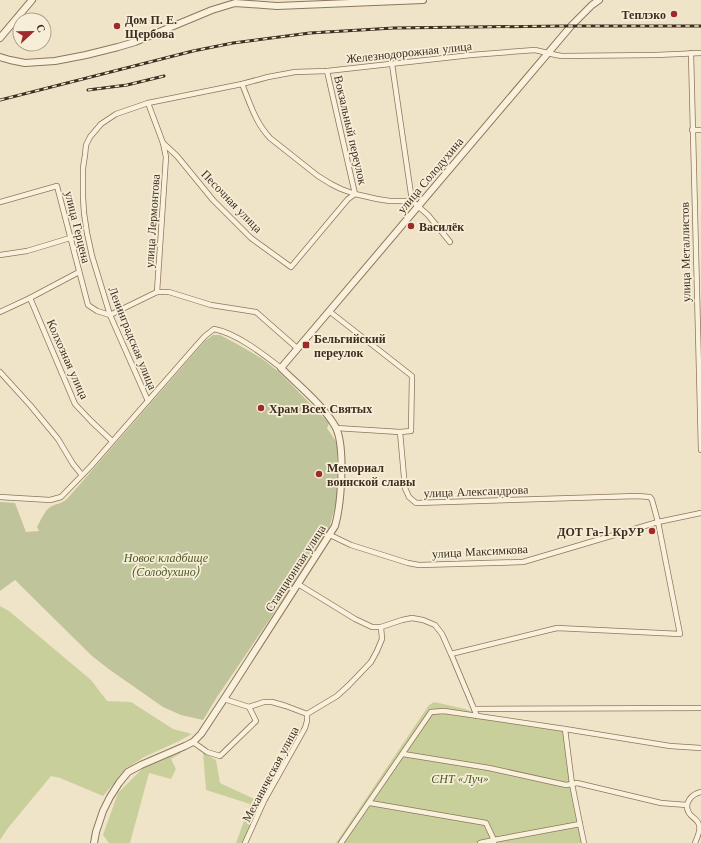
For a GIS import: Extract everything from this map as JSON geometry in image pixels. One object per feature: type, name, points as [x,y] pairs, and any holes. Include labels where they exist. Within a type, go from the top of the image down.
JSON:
[{"type":"street","points":[[0,38],[32,0]]},
{"type":"street","points":[[0,57],[19,62],[32,63],[55,61],[86,55],[135,42],[233,2],[277,6],[310,2],[423,0]]},
{"type":"street","name":"улица Солодухина","points":[[281,368],[571,26],[592,3],[599,0]]},
{"type":"street","name":"Железнодорожная улица","points":[[124,110],[148,103],[295,72],[327,71],[471,55],[535,50],[562,56],[701,53]]},
{"type":"street","name":"улица Металлистов","points":[[691,53],[701,450]]},
{"type":"street","points":[[392,64],[412,201]]},
{"type":"street","name":"Вокзальный переулок","points":[[327,71],[355,194]]},
{"type":"street","points":[[242,84],[256,120],[264,132],[318,176],[331,184],[355,194],[390,201],[412,201],[428,215],[450,242]]},
{"type":"street","name":"улица Лермонтова","points":[[148,103],[163,143],[166,157],[157,292]]},
{"type":"street","name":"Ленинградская улица","points":[[124,110],[101,124],[90,137],[86,145],[83,168],[84,213],[92,256],[110,315],[148,401]]},
{"type":"street","points":[[692,130],[701,130]]},
{"type":"street","name":"Песочная улица","points":[[163,143],[177,156],[213,200],[251,238],[291,267],[348,199],[355,194]]},
{"type":"street","name":"улица Герцена","points":[[0,202],[57,186],[88,305],[97,311],[110,315]]},
{"type":"street","points":[[0,255],[27,251],[70,238]]},
{"type":"street","points":[[0,312],[79,272]]},
{"type":"street","points":[[110,315],[157,292],[169,292],[211,305],[256,312],[297,348]]},
{"type":"street","name":"Колхозная улица","points":[[30,298],[75,404],[112,441]]},
{"type":"street","points":[[329,311],[412,376],[411,431],[400,432],[336,428]]},
{"type":"street","name":"Станционная улица","points":[[0,497],[50,500],[61,497],[148,401],[204,336],[214,329],[223,331],[241,340],[264,355],[281,368],[325,410],[336,428],[342,449],[340,494],[338,516],[335,526],[224,699],[204,729],[193,742]]},
{"type":"street","points":[[0,372],[58,439],[73,464],[82,475]]},
{"type":"street","name":"улица Александрова","points":[[400,432],[405,488],[409,497],[416,503],[637,496],[650,497],[658,522]]},
{"type":"street","name":"улица Максимкова","points":[[330,535],[351,545],[419,565],[523,562],[658,522],[701,513]]},
{"type":"street","points":[[452,654],[557,628],[680,634],[658,522]]},
{"type":"street","points":[[298,584],[355,619],[372,627],[381,627],[412,618],[423,620],[435,625],[442,634],[452,654],[477,716]]},
{"type":"street","name":"Механическая улица","points":[[246,843],[264,801],[305,728],[307,714],[337,696],[350,685],[371,662],[382,640],[381,627]]},
{"type":"street","points":[[224,699],[249,707],[264,702],[272,702],[307,714]]},
{"type":"street","points":[[94,843],[96,832],[110,797],[119,782],[128,772],[193,742],[206,752],[220,756],[256,721],[249,707]]},
{"type":"street","points":[[474,709],[701,708]]},
{"type":"street","points":[[341,843],[431,712],[444,711],[565,728],[670,746],[701,748]]},
{"type":"street","points":[[565,728],[572,784],[584,843]]},
{"type":"street","points":[[403,754],[488,768],[566,785],[577,783],[661,803],[687,805]]},
{"type":"street","points":[[695,843],[700,825],[698,821],[689,814],[687,805],[689,799],[695,794],[701,792]]},
{"type":"street","points":[[370,802],[486,823],[494,842]]},
{"type":"street","points":[[480,843],[494,842],[580,824]]},
{"type":"green space","name":"Новое кладбище (Солодухино)","points":[[213,335],[220,335],[261,358],[279,372],[329,423],[327,428],[337,443],[337,499],[328,533],[203,720],[181,715],[163,707],[110,670],[92,656],[15,580],[0,591],[0,502],[15,503],[26,532],[39,531],[37,527],[47,510],[67,499],[205,341]]},
{"type":"green space","points":[[0,606],[9,611],[91,680],[107,701],[131,702],[173,729],[192,734],[144,757],[127,768],[103,796],[60,778],[51,776],[8,828],[0,840]]},
{"type":"green space","name":"СНТ «Луч»","points":[[434,702],[465,709],[480,715],[566,727],[574,785],[586,843],[336,843],[429,705]]},
{"type":"green space","points":[[180,751],[181,753],[171,759],[176,769],[171,779],[149,773],[130,843],[109,843],[103,835],[118,793],[143,768]]},
{"type":"green space","points":[[203,752],[216,760],[220,783],[261,802],[244,843],[236,843],[250,804],[206,790]]},
{"type":"railway","points":[[0,100],[193,51],[233,43],[310,33],[394,28],[701,26]]},
{"type":"railway","points":[[88,90],[127,85],[164,76]]},
{"type":"place","name":"Теплэко","points":[[674,14]]},
{"type":"place","name":"Дом П. Е. Щербова","points":[[117,26]]},
{"type":"place","name":"Василёк","points":[[411,226]]},
{"type":"place","name":"Бельгийский переулок","points":[[306,345]]},
{"type":"place","name":"Храм Всех Святых","points":[[261,408]]},
{"type":"place","name":"Мемориал воинской славы","points":[[319,474]]},
{"type":"place","name":"ДОТ Га-1 КрУР","points":[[652,531]]}]
